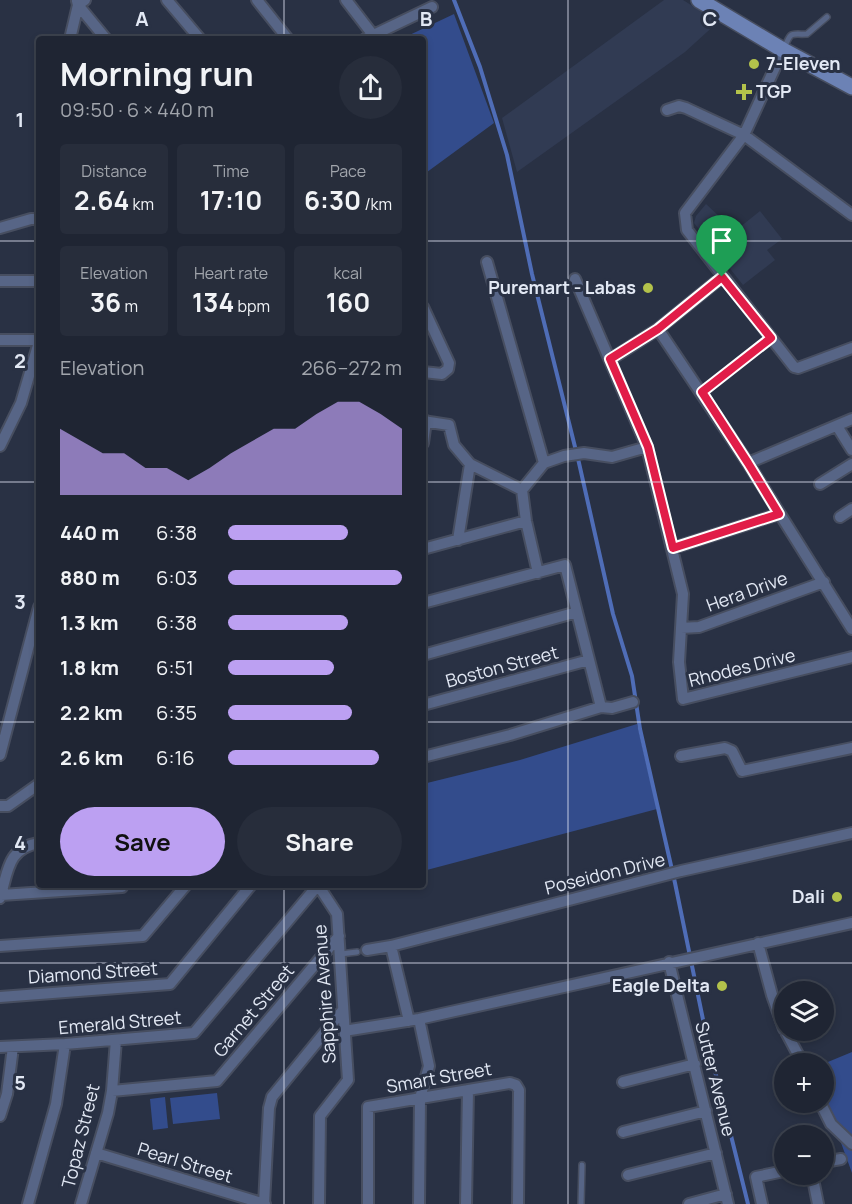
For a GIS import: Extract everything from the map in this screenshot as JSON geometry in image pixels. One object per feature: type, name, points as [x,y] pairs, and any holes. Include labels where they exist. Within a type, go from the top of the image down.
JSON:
[{"type":"main road","points":[[699,0],[783,50],[852,87]]},
{"type":"street","points":[[167,0],[197,36]]},
{"type":"street","points":[[257,0],[286,36]]},
{"type":"street","points":[[346,0],[368,36]]},
{"type":"street","points":[[71,36],[80,2]]},
{"type":"street","points":[[80,2],[104,36]]},
{"type":"street","points":[[371,36],[432,7]]},
{"type":"street","points":[[783,50],[744,135],[685,213],[687,230],[794,368],[852,348]]},
{"type":"street","points":[[668,110],[679,106],[686,108],[744,135],[852,215]]},
{"type":"street","points":[[0,228],[36,219]]},
{"type":"street","points":[[487,262],[544,463]]},
{"type":"street","points":[[610,359],[658,329],[722,277]]},
{"type":"street","name":"Rhodes Drive","points":[[575,279],[648,447],[683,594],[679,662],[684,699],[852,657]]},
{"type":"street","points":[[0,280],[36,281]]},
{"type":"street","points":[[426,313],[449,363],[448,369],[442,374],[426,372]]},
{"type":"street","points":[[658,329],[748,463],[852,629]]},
{"type":"street","points":[[0,340],[36,341]]},
{"type":"street","points":[[0,446],[21,403],[36,351]]},
{"type":"street","points":[[748,463],[852,419]]},
{"type":"street","points":[[426,421],[449,425],[454,445],[470,464],[522,490]]},
{"type":"street","points":[[837,426],[852,450]]},
{"type":"street","points":[[538,573],[525,521],[522,490],[532,475],[544,463],[564,456],[584,453],[612,458],[648,447]]},
{"type":"street","points":[[458,540],[470,464]]},
{"type":"street","points":[[820,484],[852,464]]},
{"type":"street","points":[[840,517],[852,509]]},
{"type":"street","points":[[673,548],[779,514]]},
{"type":"street","points":[[426,548],[525,521]]},
{"type":"street","points":[[426,602],[565,565],[601,707]]},
{"type":"street","name":"Hera Drive","points":[[681,628],[699,627],[824,582]]},
{"type":"street","points":[[426,654],[577,612]]},
{"type":"street","points":[[0,755],[36,619]]},
{"type":"street","name":"Boston Street","points":[[426,704],[589,660]]},
{"type":"street","points":[[426,756],[510,735],[601,707],[612,708],[633,702]]},
{"type":"street","points":[[681,756],[725,748],[732,751],[742,771],[852,748]]},
{"type":"street","points":[[0,806],[8,806],[36,786]]},
{"type":"street","name":"Poseidon Drive","points":[[362,951],[391,946],[681,871],[852,833]]},
{"type":"street","points":[[36,844],[28,845],[5,860],[0,897],[110,888]]},
{"type":"street","points":[[0,946],[143,936],[183,888]]},
{"type":"street","name":"Diamond Street","points":[[0,997],[170,984],[249,888]]},
{"type":"street","name":"Emerald Street","points":[[0,1047],[194,1033],[315,888]]},
{"type":"street","name":"Sapphire Avenue","points":[[319,1204],[320,1116],[348,1080],[337,914],[320,888]]},
{"type":"street","points":[[344,1031],[414,1020],[852,923]]},
{"type":"street","name":"Garnet Street","points":[[112,1091],[217,1081],[339,936]]},
{"type":"street","points":[[759,943],[774,1000]]},
{"type":"street","points":[[391,946],[429,1066],[420,1098],[419,1204]]},
{"type":"street","name":"Sutter Avenue","points":[[673,961],[727,1199]]},
{"type":"street","points":[[264,1204],[268,1108],[272,1097],[343,1010]]},
{"type":"street","name":"Topaz Street","points":[[82,1204],[112,1091],[116,1040]]},
{"type":"street","points":[[28,1204],[56,1104],[65,1044]]},
{"type":"street","points":[[0,1116],[7,1094],[13,1047]]},
{"type":"street","points":[[623,1082],[695,1064]]},
{"type":"street","name":"Smart Street","points":[[368,1204],[368,1107],[510,1083],[516,1085],[519,1090],[518,1204]]},
{"type":"street","points":[[466,1204],[468,1090]]},
{"type":"street","points":[[623,1132],[706,1111]]},
{"type":"street","points":[[826,1113],[831,1124],[852,1144]]},
{"type":"street","name":"Pearl Street","points":[[96,1153],[264,1204]]},
{"type":"street","points":[[628,1175],[716,1153]]},
{"type":"street","points":[[834,1160],[841,1159]]},
{"type":"street","points":[[762,1204],[756,1177],[774,1173]]},
{"type":"street","points":[[814,1185],[818,1204]]},
{"type":"street","points":[[689,1204],[727,1199]]},
{"type":"lane","points":[[783,50],[792,33],[807,34],[827,17]]},
{"type":"lane","points":[[702,392],[771,338]]},
{"type":"lane","points":[[340,954],[362,951]]},
{"type":"lane","points":[[581,1204],[582,1165]]},
{"type":"shaded area","points":[[664,0],[683,0],[718,22],[685,52],[517,172],[502,118]]},
{"type":"shaded area","points":[[454,14],[494,123],[426,173],[426,36],[407,36]]},
{"type":"shaded area","points":[[706,204],[735,231],[760,211],[782,239],[767,250],[775,260],[743,285],[694,223],[696,216]]},
{"type":"shaded area","points":[[637,724],[657,809],[426,870],[426,783],[520,760]]},
{"type":"shaded area","points":[[852,1052],[852,1173],[830,1113],[834,1113],[834,1059]]},
{"type":"shaded area","points":[[217,1093],[220,1119],[173,1124],[170,1098]]},
{"type":"shaded area","points":[[165,1097],[168,1128],[153,1130],[150,1099]]},
{"type":"waterway","points":[[454,0],[480,67],[507,155],[532,274],[579,463],[613,614],[632,676],[640,729],[707,1039],[748,1204]]},
{"type":"place","name":"7-Eleven","points":[[754,64]]},
{"type":"place","name":"TGP","points":[[744,92]]},
{"type":"place","name":"Puremart - Labas","points":[[648,288]]},
{"type":"place","name":"Dali","points":[[837,897]]},
{"type":"place","name":"Eagle Delta","points":[[722,986]]},
{"type":"route","points":[[722,277],[771,338],[702,392],[779,514],[673,548],[648,447],[610,359],[658,329],[722,277]]}]
